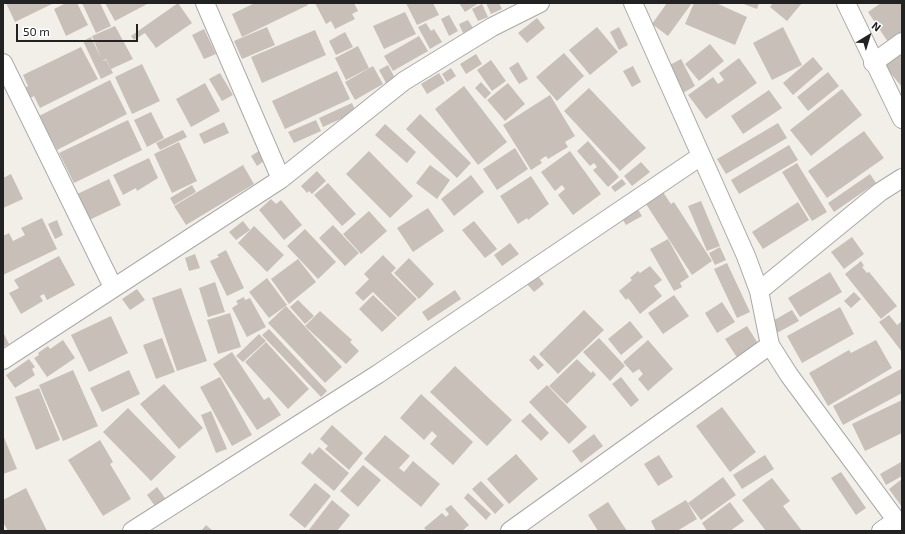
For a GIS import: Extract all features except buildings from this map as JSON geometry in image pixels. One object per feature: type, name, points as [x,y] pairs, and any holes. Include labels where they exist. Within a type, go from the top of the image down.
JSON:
[{"type":"street","points":[[205,3],[281,179]]},
{"type":"street","points":[[3,360],[281,179],[404,81],[492,27],[540,3]]},
{"type":"street","points":[[633,3],[746,256],[759,291],[770,345],[789,374],[899,524],[881,531]]},
{"type":"street","points":[[846,3],[873,63],[902,119]]},
{"type":"street","points":[[873,63],[902,42]]},
{"type":"street","points":[[3,63],[113,287]]},
{"type":"street","points":[[132,531],[378,374],[701,156]]},
{"type":"street","points":[[759,291],[880,192],[902,178]]},
{"type":"street","points":[[510,531],[770,345]]}]
